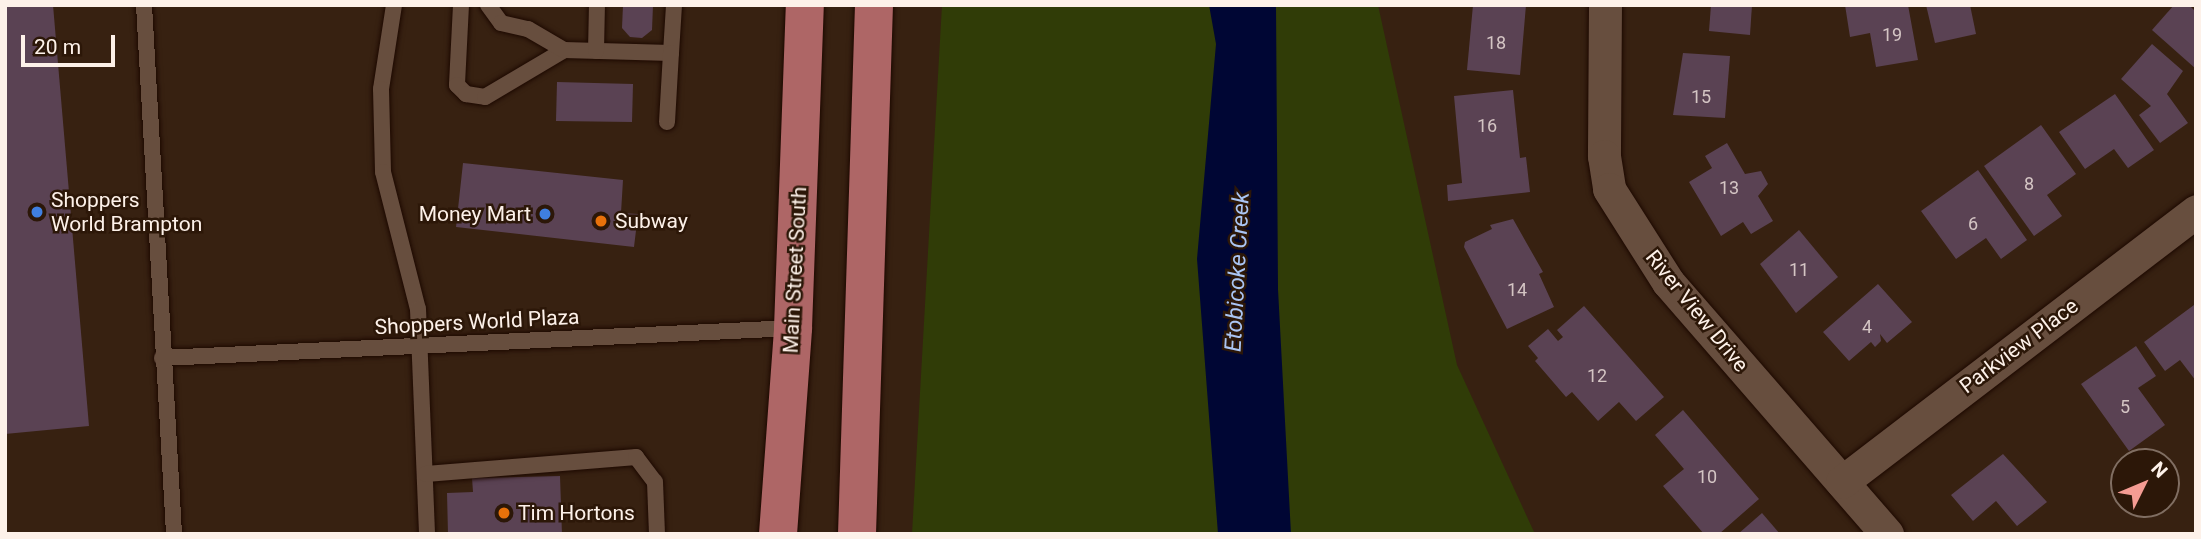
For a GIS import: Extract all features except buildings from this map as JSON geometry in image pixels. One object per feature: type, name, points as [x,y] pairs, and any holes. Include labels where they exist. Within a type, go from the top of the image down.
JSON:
[{"type":"main road","name":"Main Street South","points":[[778,534],[793,328],[806,5]]},
{"type":"main road","points":[[857,534],[874,5]]},
{"type":"street","name":"River View Drive","points":[[1605,5],[1604,156],[1609,190],[1668,282],[1886,534]]},
{"type":"street","name":"Parkview Place","points":[[1842,482],[2196,211]]},
{"type":"lane","points":[[144,5],[174,534]]},
{"type":"lane","points":[[394,5],[381,89],[383,172],[418,309],[427,534]]},
{"type":"lane","points":[[461,5],[457,85],[466,94],[485,97],[564,50]]},
{"type":"lane","points":[[488,5],[501,23],[528,29],[564,50],[671,53]]},
{"type":"lane","points":[[596,51],[597,5]]},
{"type":"lane","points":[[667,122],[674,5]]},
{"type":"lane","name":"Shoppers World Plaza","points":[[162,358],[793,328]]},
{"type":"lane","points":[[426,474],[636,457],[655,482],[657,534]]},
{"type":"green space","points":[[942,5],[1378,5],[1457,365],[1535,534],[912,534]]},
{"type":"water","name":"Etobicoke Creek","points":[[1209,5],[1276,5],[1278,289],[1291,534],[1218,534],[1197,259],[1216,44]]},
{"type":"place","name":"Shoppers World Brampton","points":[[37,212]]},
{"type":"place","name":"Money Mart","points":[[545,214]]},
{"type":"place","name":"Subway","points":[[601,221]]},
{"type":"place","name":"Tim Hortons","points":[[504,513]]}]
